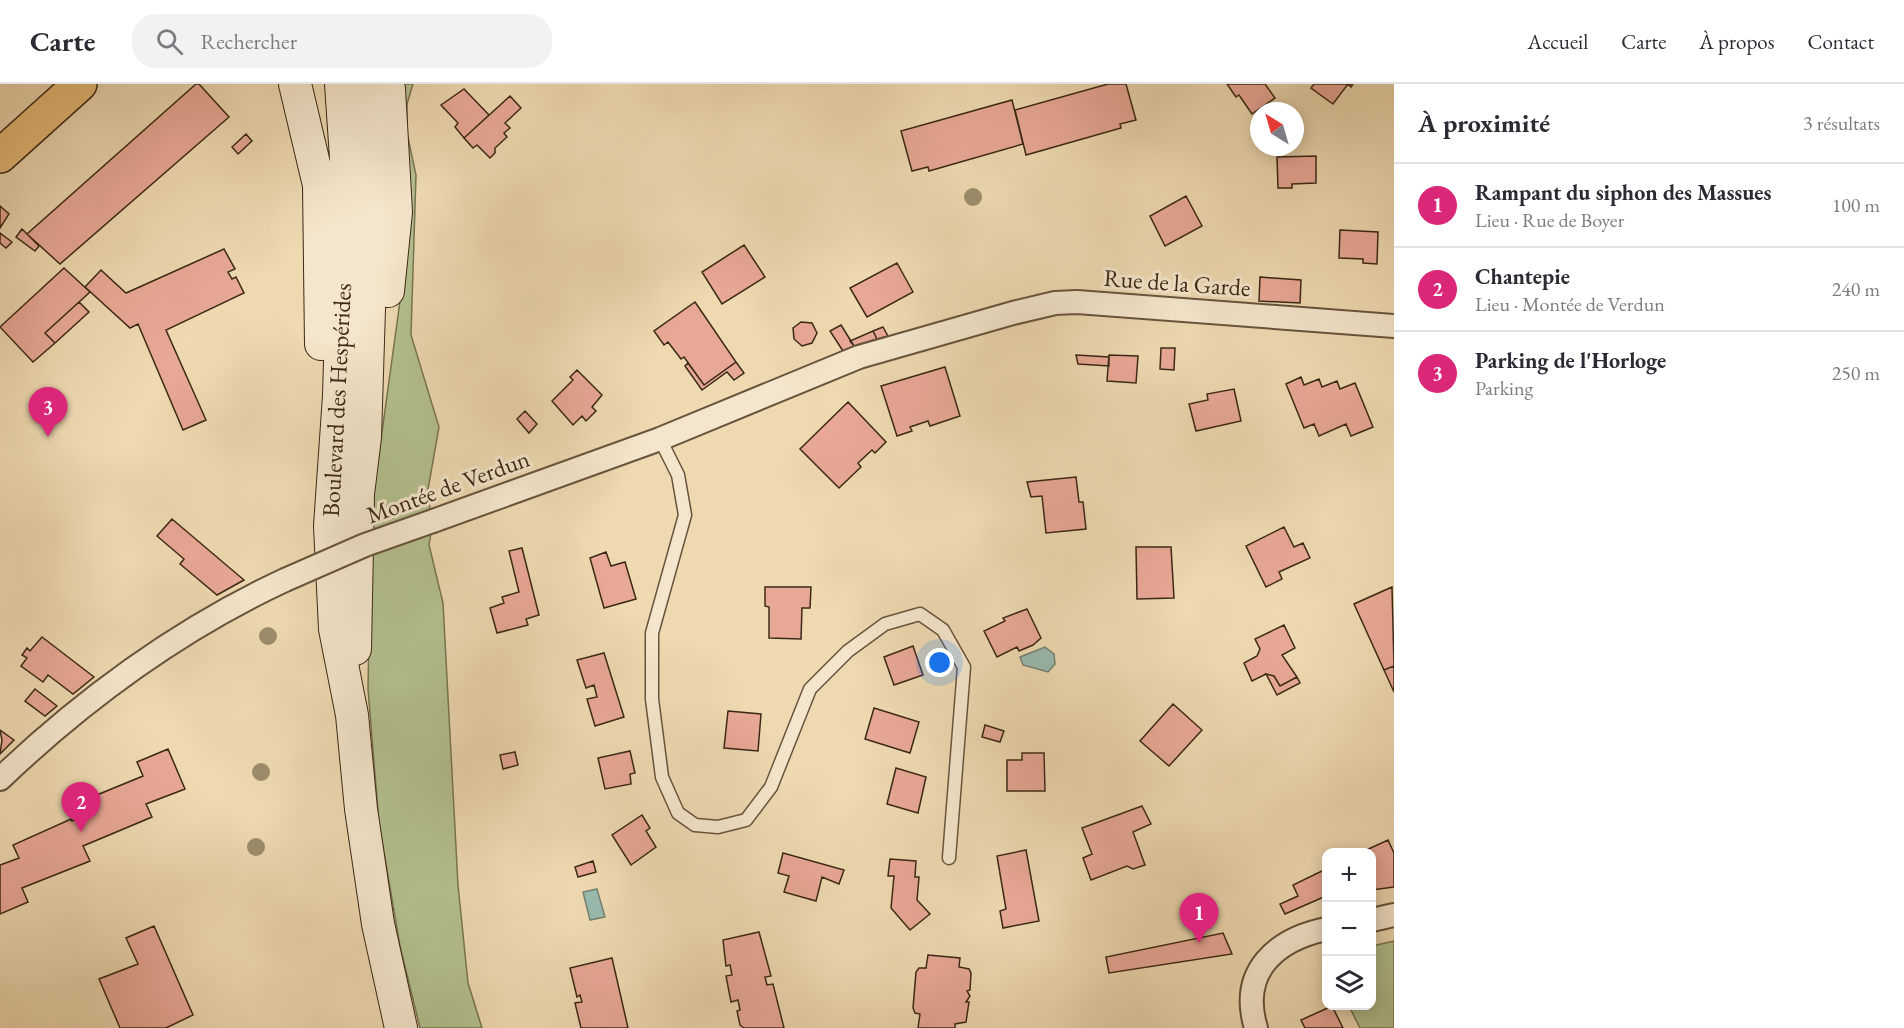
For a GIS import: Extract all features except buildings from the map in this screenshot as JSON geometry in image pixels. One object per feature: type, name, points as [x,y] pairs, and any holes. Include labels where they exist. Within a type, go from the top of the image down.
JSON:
[{"type":"main road","points":[[0,126],[48,84]]},
{"type":"main road","points":[[0,156],[80,84]]},
{"type":"main road","points":[[295,84],[319,185],[322,412],[330,526]]},
{"type":"main road","name":"Boulevard des Hespérides","points":[[341,84],[346,158],[344,253],[330,526],[335,628],[352,715],[361,809],[378,924],[401,1028]]},
{"type":"main road","name":"Boulevard des Hespérides","points":[[352,715],[357,494],[365,437],[371,245],[369,84]]},
{"type":"main road","points":[[365,437],[391,267],[396,212],[389,84]]},
{"type":"street","name":"Rue de la Garde","points":[[958,329],[1013,312],[1055,303],[1077,302],[1394,326]]},
{"type":"street","name":"Montée de Verdun","points":[[0,779],[35,745],[154,653],[216,614],[285,580],[365,546],[660,439],[858,357],[958,329]]},
{"type":"street","points":[[1376,919],[1394,915]]},
{"type":"street","points":[[1256,1028],[1251,998],[1254,984],[1266,961],[1279,947],[1295,938],[1322,930]]},
{"type":"lane","points":[[660,439],[678,475],[685,515],[652,633],[652,699],[662,777],[678,813],[695,825],[718,827],[746,820],[771,787],[810,689],[848,651],[885,624],[920,614],[943,630],[964,667],[949,858]]},
{"type":"green space","points":[[400,84],[413,84],[407,104],[407,133],[416,175],[411,335],[439,427],[427,495],[433,521],[429,545],[443,603],[458,885],[468,983],[482,1028],[420,1028],[400,946],[379,823],[368,689],[371,512],[401,294]]},
{"type":"green space","points":[[1394,941],[1394,1028],[1360,1028],[1351,1010],[1376,1010],[1376,945]]},
{"type":"water","points":[[1045,647],[1054,654],[1055,664],[1048,672],[1023,665],[1020,657]]},
{"type":"water","points":[[597,889],[605,917],[590,920],[583,892]]},
{"type":"place","name":"Parking de l'Horloge","points":[[48,437]]},
{"type":"place","name":"Chantepie","points":[[81,832]]},
{"type":"place","name":"Rampant du siphon des Massues","points":[[1199,943]]}]
